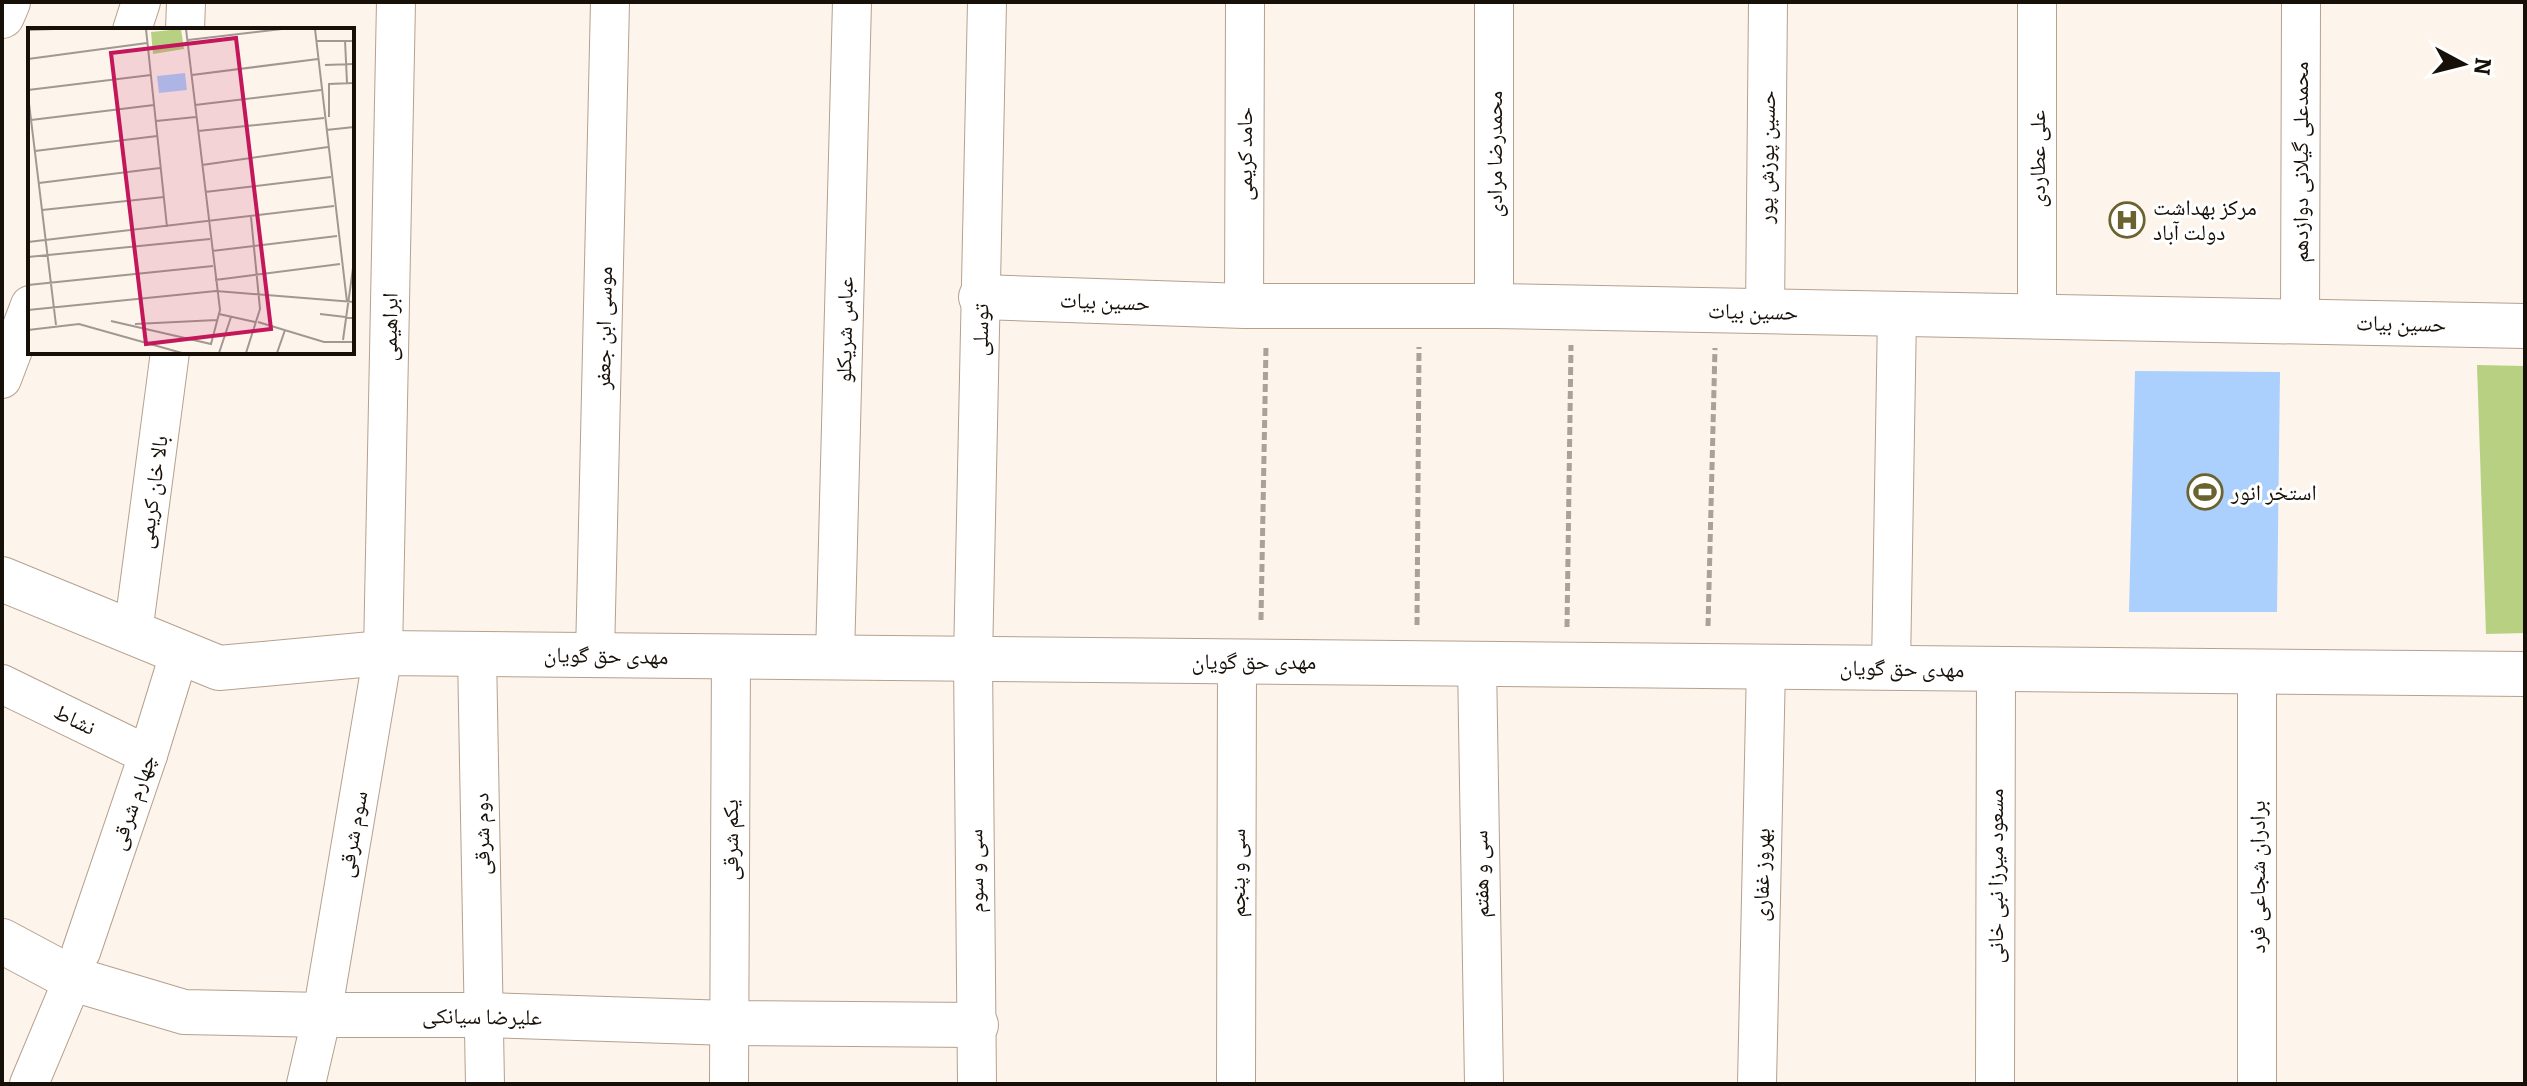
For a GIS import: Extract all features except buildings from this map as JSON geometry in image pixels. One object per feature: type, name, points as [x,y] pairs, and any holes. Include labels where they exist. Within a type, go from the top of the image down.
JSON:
[{"type":"street","points":[[2,16],[8,2]]},
{"type":"street","points":[[133,28],[141,2]]},
{"type":"street","points":[[185,28],[186,2]]},
{"type":"street","name":"ابراهیمی","points":[[383,653],[396,2]]},
{"type":"street","name":"موسی ابن جعفر","points":[[595,655],[610,2]]},
{"type":"street","name":"عباس شریکلو","points":[[835,657],[852,2]]},
{"type":"street","name":"توسلی","points":[[973,659],[987,2]]},
{"type":"street","name":"حامد کریمی","points":[[1245,2],[1255,306]]},
{"type":"street","name":"محمدرضا مرادی","points":[[1494,2],[1494,306]]},
{"type":"street","name":"حسین پوزش پور","points":[[1765,312],[1768,2]]},
{"type":"street","name":"علی عطاردی","points":[[2037,2],[2037,316]]},
{"type":"street","name":"محمدعلی گیلانی دوازدهم","points":[[2300,322],[2301,2]]},
{"type":"street","name":"حسین بیات","points":[[981,297],[1255,306],[1494,306],[2525,326]]},
{"type":"street","points":[[2,379],[19,312]]},
{"type":"street","points":[[1891,667],[1897,314]]},
{"type":"street","name":"بالا خان کریمی","points":[[133,633],[170,354]]},
{"type":"street","name":"مهدی حق گویان","points":[[2,579],[219,668],[383,653],[2525,674]]},
{"type":"street","name":"چهارم شرقی","points":[[29,1084],[77,965],[180,651]]},
{"type":"street","name":"سوم شرقی","points":[[306,1084],[322,1015],[383,653]]},
{"type":"street","name":"دوم شرقی","points":[[477,654],[485,1084]]},
{"type":"street","name":"یکم شرقی","points":[[729,1084],[731,656]]},
{"type":"street","name":"سی و سوم","points":[[973,659],[977,1084]]},
{"type":"street","name":"سی و پنجم","points":[[1236,1084],[1249,661]]},
{"type":"street","name":"سی و هفتم","points":[[1477,663],[1484,1084]]},
{"type":"street","name":"بهروز غفاری","points":[[1757,1084],[1766,666]]},
{"type":"street","name":"مسعود میرزا نبی خانی","points":[[1995,1084],[1996,669]]},
{"type":"street","name":"برادران شجاعی فرد","points":[[2257,671],[2257,1084]]},
{"type":"street","name":"نشاط","points":[[2,684],[148,755]]},
{"type":"street","name":"علیرضا سیانکی","points":[[2,941],[77,965],[184,1012],[976,1025]]},
{"type":"path","points":[[1249,661],[1255,306]]},
{"type":"path","points":[[1417,663],[1420,306]]},
{"type":"path","points":[[1567,664],[1572,308]]},
{"type":"path","points":[[1708,666],[1716,311]]},
{"type":"green space","points":[[2477,365],[2525,366],[2525,633],[2486,634]]},
{"type":"water","name":"استخر انور","points":[[2135,371],[2280,372],[2277,612],[2129,612]]},
{"type":"place","name":"مرکز بهداشت دولت آباد","points":[[2127,220]]},
{"type":"place","name":"استخر انور","points":[[2205,492]]}]
